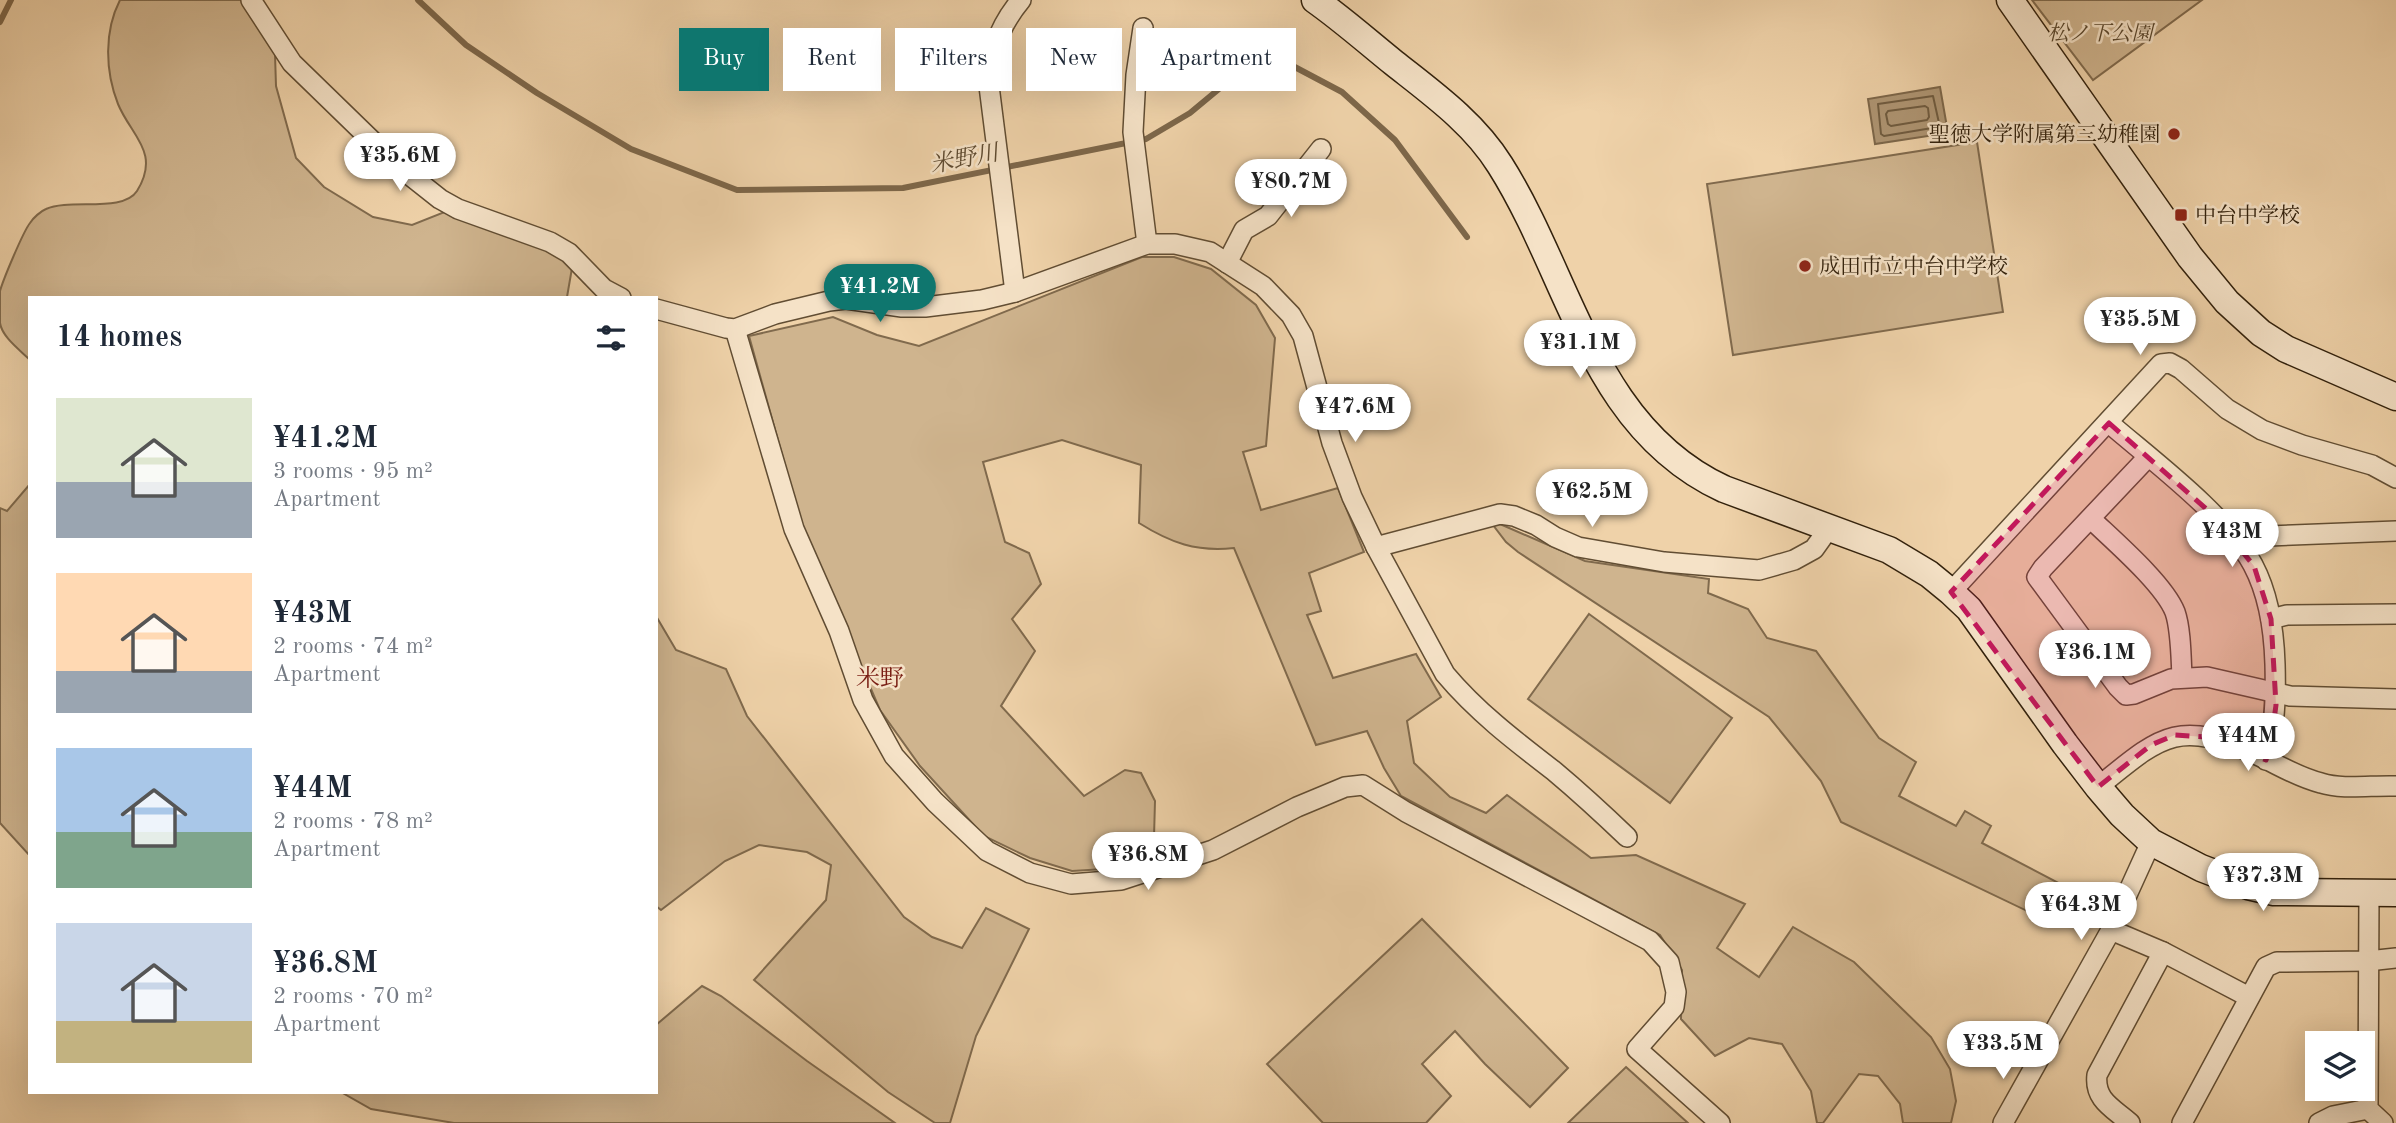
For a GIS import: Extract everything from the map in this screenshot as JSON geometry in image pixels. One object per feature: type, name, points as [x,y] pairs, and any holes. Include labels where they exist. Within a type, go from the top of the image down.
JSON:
[{"type":"street","points":[[251,0],[292,63],[397,165],[440,199],[458,209],[550,242],[569,253],[604,289],[617,296]]},
{"type":"street","points":[[1015,292],[989,69],[1004,23],[1021,0]]},
{"type":"street","points":[[1315,0],[1442,102],[1485,143],[1519,197],[1552,262],[1587,345],[1603,373],[1634,417],[1667,452],[1702,479],[1889,550],[1929,574],[1969,609],[2098,787],[2122,816],[2151,842],[2201,868],[2248,886],[2274,891],[2396,893]]},
{"type":"street","points":[[2010,0],[2190,257],[2227,302],[2261,333],[2286,349],[2396,397]]},
{"type":"street","points":[[1143,27],[1136,75],[1133,132],[1147,244]]},
{"type":"street","points":[[1227,263],[1244,230],[1268,216],[1321,149]]},
{"type":"street","points":[[658,310],[736,329],[775,314],[829,300],[846,299],[902,307],[925,307],[982,300],[1015,292],[1147,244],[1175,244],[1210,252],[1271,293],[1291,315],[1303,336],[1332,443],[1352,497],[1445,674],[1458,690],[1512,740],[1555,772],[1627,837]]},
{"type":"street","points":[[736,329],[794,529],[839,631],[863,700],[894,756],[935,802],[987,851],[1030,873],[1071,884],[1121,880],[1213,850],[1297,807],[1345,787],[1363,785],[1406,812],[1650,941],[1670,961],[1676,992],[1674,1007],[1637,1049],[1720,1123]]},
{"type":"street","points":[[1951,592],[2161,364],[2170,363],[2181,369],[2227,410],[2262,430],[2302,445],[2372,465],[2396,478]]},
{"type":"street","points":[[2109,423],[2212,514],[2242,547],[2253,566],[2263,588],[2271,619],[2276,694],[2272,742],[2266,760]]},
{"type":"street","points":[[2148,457],[2037,577],[2126,695],[2171,679],[2207,677],[2257,687],[2276,694],[2313,698],[2396,699]]},
{"type":"street","points":[[1376,547],[1500,514],[1525,520],[1578,547],[1664,562],[1759,570],[1794,560],[1814,550],[1829,528]]},
{"type":"street","points":[[2091,519],[2137,562],[2170,602],[2176,614],[2182,677]]},
{"type":"street","points":[[2242,547],[2267,536],[2396,531]]},
{"type":"street","points":[[2271,619],[2287,615],[2396,614]]},
{"type":"street","points":[[2098,787],[2151,745],[2189,734],[2206,737],[2324,785],[2396,786]]},
{"type":"street","points":[[2010,1119],[2111,930],[2151,842]]},
{"type":"street","points":[[2369,893],[2368,1109],[2383,1123]]},
{"type":"street","points":[[2111,930],[2163,952],[2249,997]]},
{"type":"street","points":[[2130,1123],[2098,1095],[2097,1075],[2163,952]]},
{"type":"street","points":[[2182,1123],[2266,967],[2277,962],[2396,958]]},
{"type":"street","points":[[2319,1123],[2333,1116],[2368,1109]]},
{"type":"highlighted area","points":[[2109,423],[2212,514],[2254,566],[2271,619],[2276,705],[2266,760],[2206,737],[2175,735],[2151,745],[2098,787],[1951,592]]},
{"type":"green space","points":[[120,0],[250,0],[275,54],[276,86],[296,158],[324,187],[373,217],[412,225],[452,209],[555,252],[572,268],[567,296],[28,296],[28,358],[8,338],[0,323],[0,291],[27,228],[40,213],[56,206],[120,202],[130,198],[144,177],[145,155],[118,104],[111,78],[108,51],[115,12]]},
{"type":"green space","name":"松ノ下公園","points":[[2032,0],[2202,0],[2093,80]]},
{"type":"green space","points":[[1977,142],[2003,312],[1733,355],[1707,184]]},
{"type":"green space","points":[[1142,257],[1174,257],[1211,269],[1256,305],[1275,338],[1266,446],[1243,452],[1261,510],[1338,488],[1364,552],[1309,573],[1321,611],[1307,615],[1333,678],[1416,654],[1441,697],[1407,721],[1414,763],[1450,797],[1486,813],[1507,795],[1591,858],[1636,855],[1745,904],[1717,948],[1759,977],[1793,927],[1854,962],[1931,1037],[1950,1069],[1956,1101],[1951,1123],[1903,1123],[1900,1104],[1878,1076],[1859,1074],[1823,1123],[1817,1123],[1811,1091],[1782,1044],[1749,1038],[1715,1056],[1681,1019],[1682,970],[1660,935],[1401,796],[1367,731],[1316,745],[1234,548],[1208,549],[1184,544],[1139,523],[1141,465],[1062,440],[983,462],[1005,542],[1029,553],[1041,584],[1012,619],[1035,651],[1001,706],[1084,796],[1125,770],[1141,773],[1155,801],[1154,837],[1137,867],[1072,871],[1030,858],[984,836],[920,766],[880,710],[803,530],[749,336],[833,317],[877,335],[919,346]]},
{"type":"green space","points":[[28,486],[28,854],[0,823],[0,508],[7,511]]},
{"type":"green space","points":[[1500,524],[1585,561],[1709,579],[1708,593],[1748,609],[1767,638],[1816,651],[1879,738],[1916,762],[1899,796],[1956,826],[1965,811],[1991,826],[1982,843],[2095,902],[2046,920],[1841,822],[1821,781],[1769,717],[1518,552],[1493,525]]},
{"type":"green space","points":[[1589,614],[1732,718],[1670,803],[1528,699]]},
{"type":"green space","points":[[658,619],[676,650],[726,669],[747,716],[904,917],[932,937],[962,948],[986,908],[1029,929],[976,1036],[950,1123],[935,1123],[888,1092],[754,980],[826,900],[831,865],[807,852],[759,845],[725,861],[661,910],[658,908]]},
{"type":"green space","points":[[1422,919],[1568,1068],[1530,1107],[1455,1031],[1422,1064],[1451,1096],[1426,1123],[1323,1123],[1267,1064]]},
{"type":"green space","points":[[702,986],[721,996],[895,1123],[454,1123],[371,1109],[345,1094],[658,1094],[658,1023]]},
{"type":"green space","points":[[1626,1067],[1688,1123],[1568,1123]]},
{"type":"water","points":[[1940,87],[1948,133],[1875,144],[1868,99]]},
{"type":"waterway","points":[[0,22],[11,0]]},
{"type":"waterway","name":"米野川","points":[[418,0],[466,45],[537,93],[631,149],[737,190],[903,188],[1146,139],[1190,113],[1249,64],[1274,56],[1342,92],[1395,140],[1467,237]]},
{"type":"place","name":"聖徳大学附属第三幼稚園","points":[[2174,134]]},
{"type":"place","name":"中台中学校","points":[[2181,215]]},
{"type":"place","name":"成田市立中台中学校","points":[[1805,266]]},
{"type":"district","name":"米野","points":[[880,678]]}]
